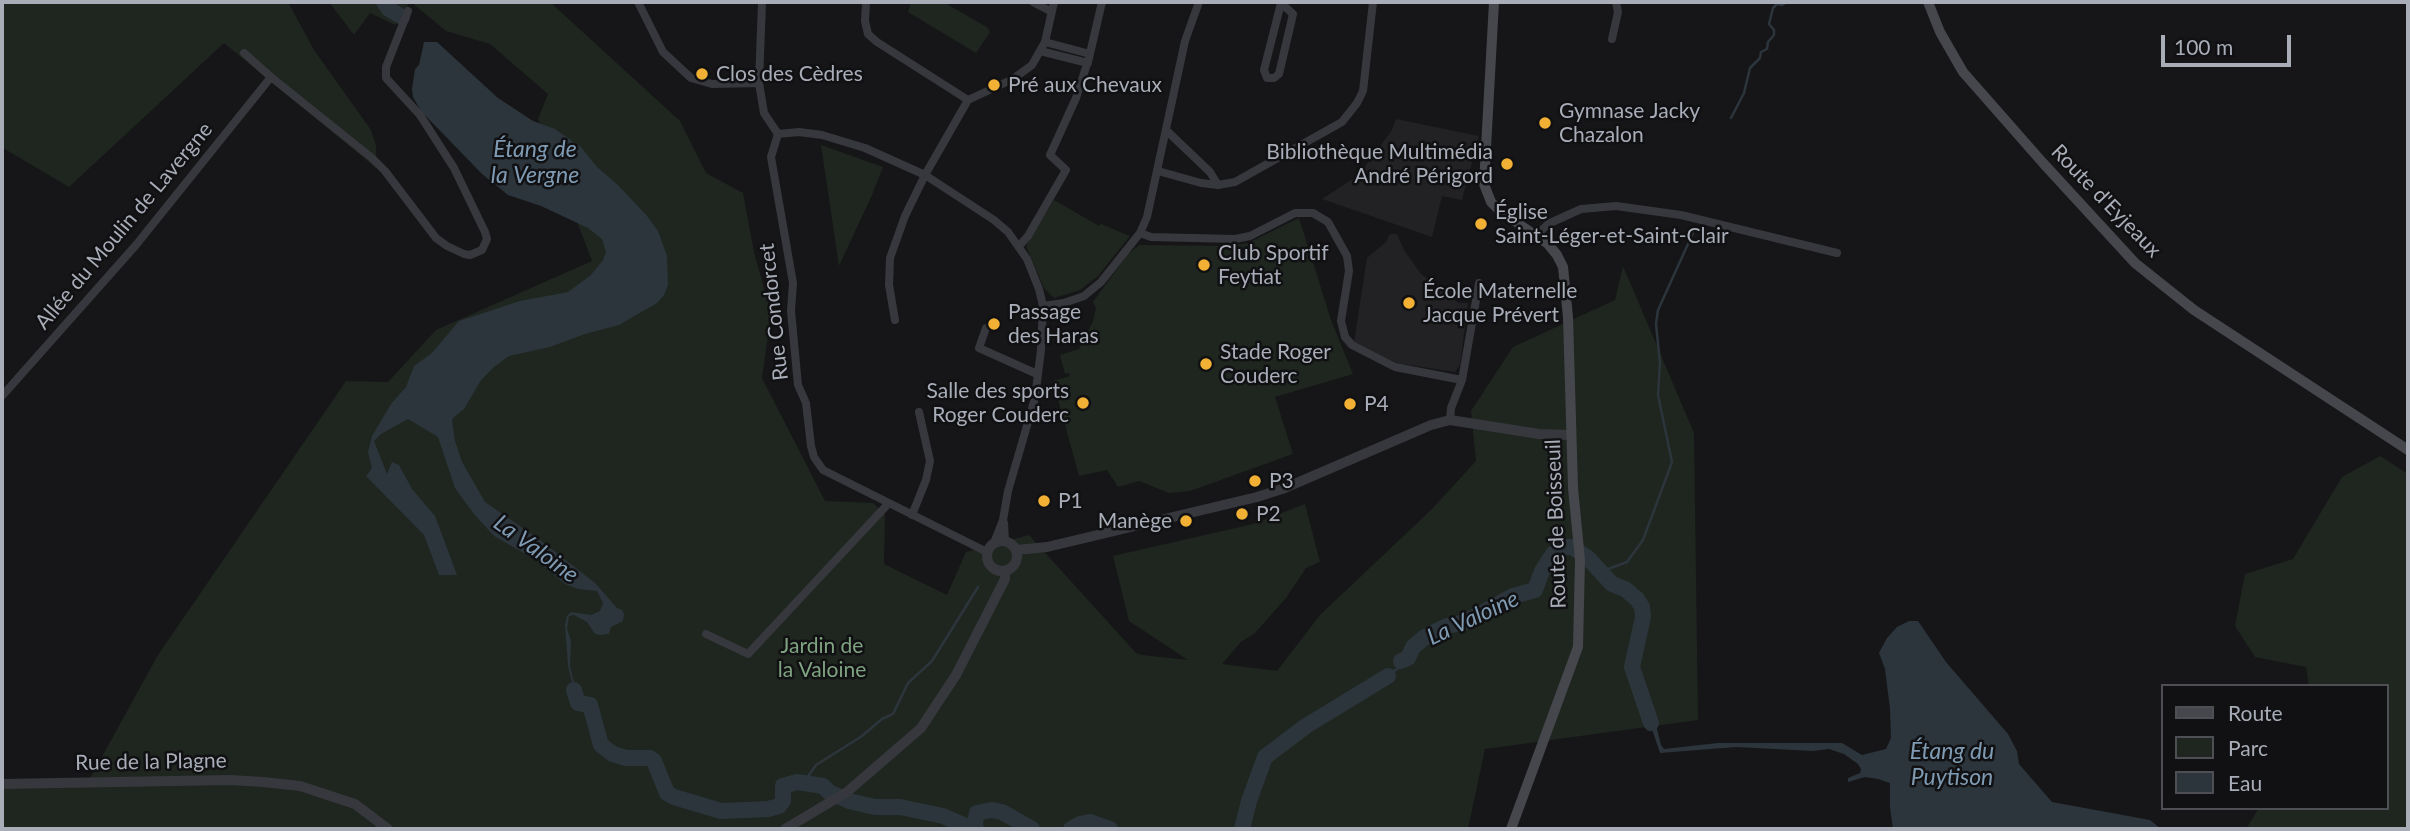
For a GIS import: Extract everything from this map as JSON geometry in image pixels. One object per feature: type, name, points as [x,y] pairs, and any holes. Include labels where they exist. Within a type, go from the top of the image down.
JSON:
[{"type":"main road","name":"Route de Boisseuil","points":[[1494,2],[1489,118],[1483,176],[1490,202],[1536,236],[1557,255],[1563,267],[1566,280],[1571,435],[1580,560],[1578,648],[1511,829]]},
{"type":"main road","name":"Route d'Eyjeaux","points":[[1928,2],[1940,32],[1964,72],[2135,263],[2194,310],[2408,450]]},
{"type":"street","points":[[638,2],[663,52],[691,78],[712,85],[759,83]]},
{"type":"street","points":[[762,2],[759,83],[764,113],[778,134],[799,132],[822,135],[865,148],[925,175],[994,220],[1019,246],[1033,272],[1043,306],[1038,374],[1035,398],[1008,491],[1003,520],[994,543],[987,552],[987,561],[993,569],[996,596]]},
{"type":"street","points":[[866,2],[865,20],[868,34],[968,100]]},
{"type":"street","points":[[1033,2],[1050,11]]},
{"type":"street","points":[[895,320],[889,285],[890,258],[905,216],[925,175],[968,100],[1013,79],[1032,65],[1043,47],[1054,2]]},
{"type":"street","points":[[1019,246],[1028,236],[1066,170],[1049,155],[1066,123],[1089,58],[1102,2]]},
{"type":"street","points":[[1043,306],[1084,296],[1102,280],[1140,233],[1147,218],[1185,41],[1199,2]]},
{"type":"street","points":[[1281,2],[1293,13],[1279,74],[1275,78],[1268,78],[1264,70],[1281,2]]},
{"type":"street","points":[[1158,171],[1201,183],[1218,185],[1235,182],[1332,129],[1350,114],[1363,91],[1373,2]]},
{"type":"street","points":[[1612,39],[1618,12],[1616,2]]},
{"type":"street","points":[[244,53],[372,158],[436,237],[464,254],[478,253],[487,239],[454,168],[428,126],[386,78],[386,67],[408,11]]},
{"type":"street","points":[[1043,47],[1089,58]]},
{"type":"street","name":"Allée du Moulin de Lavergne","points":[[2,396],[136,245],[271,77]]},
{"type":"street","points":[[1167,131],[1210,173],[1218,185]]},
{"type":"street","name":"Rue Condorcet","points":[[778,134],[771,157],[793,283],[791,311],[798,385],[806,403],[814,457],[823,470],[888,504]]},
{"type":"street","points":[[1536,236],[1548,224],[1581,209],[1616,206],[1681,215],[1838,253]]},
{"type":"street","points":[[1140,233],[1151,237],[1235,239],[1250,236],[1295,213],[1313,213],[1328,222],[1347,256],[1349,271],[1341,321],[1346,337],[1352,345],[1395,367],[1462,380]]},
{"type":"street","points":[[1450,420],[1451,408],[1462,380],[1479,283]]},
{"type":"street","points":[[986,328],[979,348],[1038,374]]},
{"type":"street","points":[[912,515],[926,480],[930,461],[919,412]]},
{"type":"street","points":[[1003,520],[1006,541],[1016,550],[1047,547],[1285,488],[1431,425],[1450,420],[1539,434],[1571,435]]},
{"type":"street","points":[[706,634],[748,654],[888,504],[987,552]]},
{"type":"street","points":[[994,543],[1006,541]]},
{"type":"street","points":[[993,569],[1004,571],[1047,547]]},
{"type":"street","points":[[1015,564],[1016,550]]},
{"type":"street","points":[[785,829],[835,801],[921,728],[956,675],[1005,579],[1004,571]]},
{"type":"street","name":"Rue de la Plagne","points":[[2,784],[230,780],[300,786],[355,804],[388,829]]},
{"type":"shaded area","points":[[1396,119],[1479,136],[1462,200],[1442,196],[1432,237],[1322,199],[1359,175],[1392,130]]},
{"type":"shaded area","name":"École Maternelle Jacque Prévert","points":[[1390,234],[1397,234],[1404,250],[1421,274],[1459,303],[1468,303],[1460,365],[1455,372],[1396,363],[1354,342],[1367,258],[1386,242]]},
{"type":"green space","points":[[2,2],[288,2],[314,50],[371,130],[376,145],[376,168],[224,43],[69,187],[2,149]]},
{"type":"green space","points":[[329,2],[410,2],[395,25],[370,13],[354,35]]},
{"type":"green space","name":"Jardin de la Valoine","points":[[411,2],[550,2],[680,121],[706,173],[743,193],[754,252],[771,314],[762,378],[825,501],[873,503],[885,514],[884,564],[947,595],[966,552],[1029,535],[1136,653],[1142,655],[1188,660],[1129,621],[1113,556],[1253,524],[1305,504],[1320,562],[1306,568],[1286,598],[1255,633],[1241,642],[1222,664],[1277,671],[1320,615],[1432,509],[1476,461],[1471,411],[1513,347],[1615,300],[1623,266],[1694,433],[1698,720],[1485,749],[1468,829],[2,829],[2,787],[88,782],[158,655],[346,381],[388,382],[436,330],[592,261],[538,119],[548,94],[490,44],[446,31]]},
{"type":"green space","points":[[911,2],[943,2],[987,27],[990,32],[976,53],[908,12]]},
{"type":"green space","points":[[821,145],[883,167],[839,266]]},
{"type":"green space","points":[[1054,200],[1099,226],[1101,224],[1130,236],[1098,276],[1080,290],[1054,298],[1044,288],[1026,246]]},
{"type":"green space","name":"Stade Roger Couderc","points":[[1299,218],[1331,320],[1353,374],[1275,397],[1293,454],[1190,491],[1169,493],[1139,481],[1118,487],[1107,470],[1079,476],[1053,381],[1070,376],[1069,373],[1065,374],[1060,355],[1079,349],[1093,321],[1096,308],[1093,302],[1128,254],[1139,245],[1229,246],[1248,243]]},
{"type":"green space","points":[[2380,456],[2408,474],[2408,829],[2246,829],[2258,810],[2389,810],[2389,684],[2309,684],[2306,667],[2255,657],[2235,626],[2245,574],[2293,559],[2342,477]]},
{"type":"water","name":"Étang de la Vergne","points":[[424,42],[437,42],[498,98],[533,121],[555,129],[581,147],[597,167],[647,216],[658,231],[667,256],[668,285],[657,303],[619,325],[550,347],[509,356],[481,380],[464,409],[452,421],[462,462],[485,502],[595,583],[624,614],[623,621],[611,627],[609,634],[600,635],[595,634],[587,622],[574,615],[569,616],[567,629],[571,641],[570,666],[577,696],[582,700],[588,697],[593,699],[596,725],[608,747],[627,755],[642,752],[657,757],[668,788],[673,792],[706,800],[717,807],[761,807],[778,803],[780,781],[790,776],[794,776],[794,780],[826,783],[828,786],[789,783],[783,786],[783,801],[779,806],[768,809],[721,811],[667,793],[654,761],[650,758],[626,758],[613,754],[601,745],[590,705],[578,703],[576,700],[568,665],[565,625],[567,616],[571,612],[591,615],[600,611],[603,603],[597,591],[578,589],[565,584],[536,560],[494,536],[455,488],[438,437],[408,419],[374,441],[387,474],[392,462],[399,465],[412,489],[435,516],[457,575],[439,575],[424,535],[366,476],[372,468],[368,452],[372,436],[391,404],[406,387],[414,366],[432,353],[459,321],[520,301],[568,292],[591,275],[606,252],[602,239],[588,228],[541,206],[508,195],[482,174],[421,111],[413,97],[412,89]]},
{"type":"water","points":[[1572,544],[1568,550],[1565,547],[1553,554],[1542,571],[1535,590],[1513,596],[1465,622],[1447,626],[1425,637],[1414,645],[1398,670],[1306,726],[1265,757],[1242,829],[1239,829],[1265,747],[1282,742],[1300,726],[1340,702],[1357,688],[1395,669],[1405,657],[1411,643],[1427,632],[1471,617],[1508,590],[1532,589],[1540,569],[1554,548]]},
{"type":"water","points":[[1585,545],[1588,558],[1611,584],[1602,580],[1595,569],[1588,565]]},
{"type":"water","name":"Étang du Puytison","points":[[1614,585],[1625,589],[1642,607],[1643,617],[1632,667],[1645,705],[1651,705],[1664,749],[1718,743],[1842,743],[1862,755],[1886,749],[1891,738],[1890,709],[1885,669],[1879,653],[1897,627],[1909,621],[1918,621],[1946,662],[2008,734],[2017,751],[2019,764],[2052,802],[2150,820],[2161,829],[1893,829],[1890,783],[1865,777],[1848,782],[1848,778],[1860,773],[1861,769],[1844,754],[1829,749],[1813,751],[1736,747],[1660,753],[1640,694],[1628,675],[1626,666],[1641,612],[1621,588]]},
{"type":"water","points":[[853,797],[872,804],[898,802],[935,813],[945,811],[967,824],[972,822],[977,810],[1001,807],[1030,822],[1036,829],[1002,812],[992,810],[978,813],[974,827],[968,827],[943,816],[900,807],[875,807],[849,801]]},
{"type":"waterway","name":"La Valoine","points":[[384,2],[389,9],[402,17]]},
{"type":"waterway","points":[[1731,118],[1744,93],[1750,68],[1760,58],[1761,52],[1767,49],[1768,42],[1774,35],[1769,24],[1773,8],[1777,4],[1787,2]]},
{"type":"waterway","points":[[1600,572],[1627,562],[1643,540],[1672,462],[1658,395],[1660,363],[1656,324],[1658,310],[1693,233]]},
{"type":"waterway","name":"La Valoine","points":[[1401,661],[1408,658],[1413,647],[1425,637],[1447,626],[1465,622],[1513,596],[1535,590],[1542,571],[1553,554],[1565,547],[1572,547],[1588,558],[1612,584],[1625,589],[1637,599],[1642,607],[1643,617],[1632,667],[1651,723]]},
{"type":"waterway","points":[[808,783],[809,775],[816,765],[893,714],[908,683],[932,661],[978,587]]},
{"type":"waterway","name":"La Valoine","points":[[1242,829],[1265,757],[1306,726],[1388,676]]},
{"type":"waterway","name":"La Valoine","points":[[574,690],[578,703],[590,705],[601,745],[613,754],[626,758],[650,758],[654,761],[667,793],[674,797],[721,811],[768,809],[779,806],[783,801],[783,786],[797,782],[823,786],[829,792],[849,801],[875,807],[900,807],[943,816],[968,827],[974,827],[977,813],[992,810],[1002,812],[1032,829]]},
{"type":"waterway","points":[[977,821],[985,829]]},
{"type":"waterway","name":"La Valoine","points":[[1071,829],[1090,822],[1110,829]]},
{"type":"place","name":"Clos des Cèdres","points":[[702,74]]},
{"type":"place","name":"Pré aux Chevaux","points":[[994,85]]},
{"type":"place","name":"Gymnase Jacky Chazalon","points":[[1545,123]]},
{"type":"place","name":"Bibliothèque Multimédia André Périgord","points":[[1507,164]]},
{"type":"place","name":"Église Saint-Léger-et-Saint-Clair","points":[[1481,224]]},
{"type":"place","name":"Club Sportif Feytiat","points":[[1204,265]]},
{"type":"place","name":"École Maternelle Jacque Prévert","points":[[1409,303]]},
{"type":"place","name":"Passage des Haras","points":[[994,324]]},
{"type":"place","name":"Stade Roger Couderc","points":[[1206,364]]},
{"type":"place","name":"Salle des sports Roger Couderc","points":[[1083,403]]},
{"type":"place","name":"P4","points":[[1350,404]]},
{"type":"place","name":"P3","points":[[1255,481]]},
{"type":"place","name":"P1","points":[[1044,501]]},
{"type":"place","name":"P2","points":[[1242,514]]},
{"type":"place","name":"Manège","points":[[1186,521]]}]
